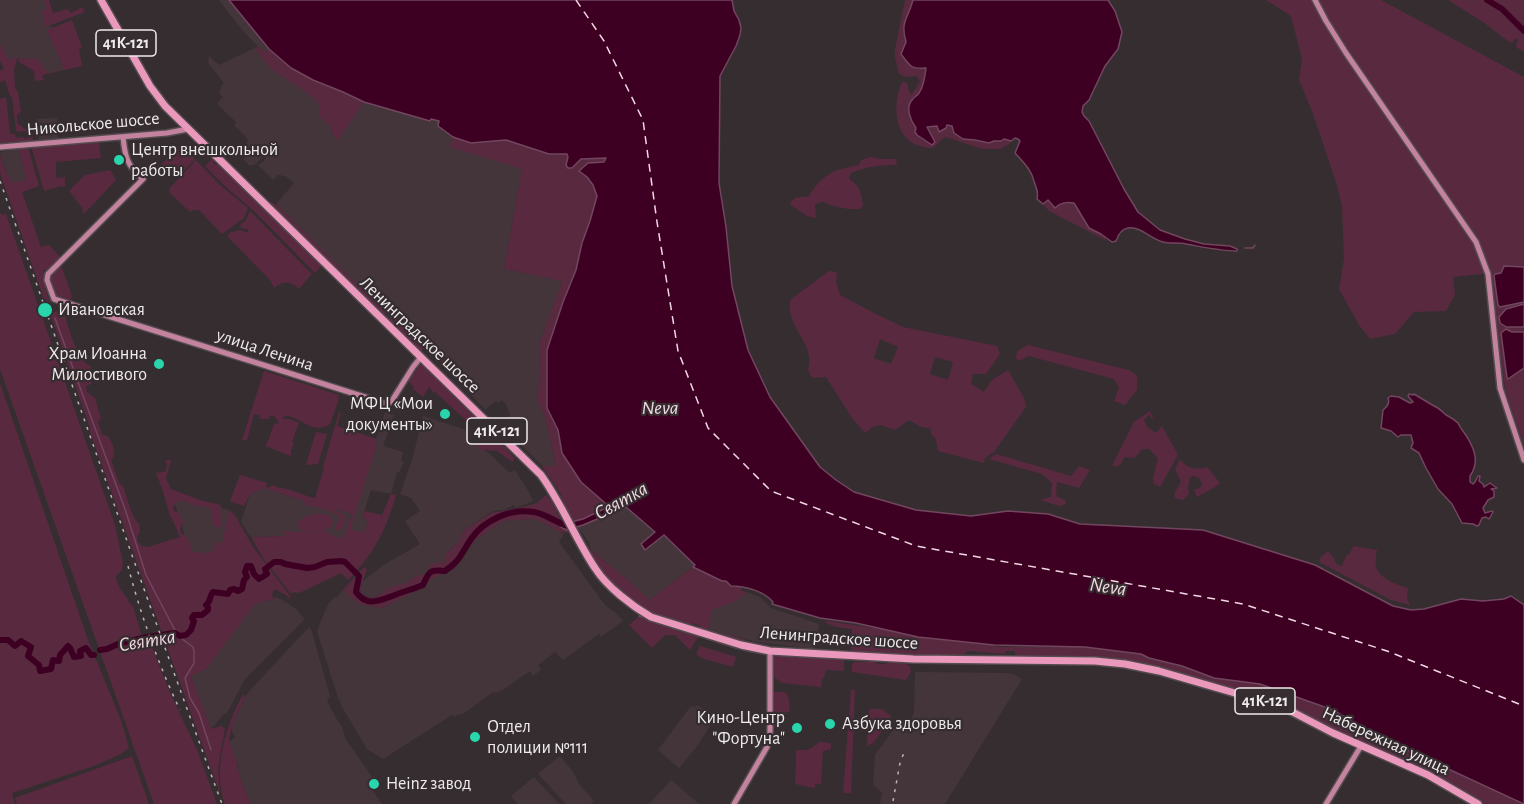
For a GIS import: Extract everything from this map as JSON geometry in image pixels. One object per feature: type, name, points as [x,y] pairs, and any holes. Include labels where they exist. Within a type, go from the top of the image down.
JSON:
[{"type":"main road","name":"Ленинградское шоссе","points":[[101,0],[150,86],[165,106],[541,475],[552,490],[599,574],[642,612],[733,643],[771,651],[913,659],[1034,660]]},
{"type":"main road","name":"Набережная улица","points":[[1034,660],[1110,662],[1159,670],[1283,707],[1361,746],[1428,775],[1478,804]]},
{"type":"street","points":[[1315,0],[1346,53],[1476,242],[1488,274],[1500,388],[1524,460]]},
{"type":"street","name":"Никольское шоссе","points":[[0,147],[167,133],[188,129]]},
{"type":"street","name":"улица Ленина","points":[[123,137],[130,167],[143,179],[48,274],[54,299],[384,403],[389,403],[393,399],[421,357]]},
{"type":"street","points":[[734,804],[767,747],[770,736],[771,651]]},
{"type":"street","points":[[1326,804],[1361,746]]},
{"type":"shaded area","points":[[0,0],[44,0],[49,26],[51,25],[52,29],[47,30],[63,70],[47,74],[38,59],[9,60],[0,45]]},
{"type":"shaded area","points":[[44,0],[49,0],[53,13],[67,9],[71,13],[82,7],[85,12],[45,26],[42,11],[47,9]]},
{"type":"shaded area","points":[[219,0],[229,0],[269,49],[265,52],[258,47]]},
{"type":"shaded area","points":[[905,0],[913,0],[903,31],[906,42],[926,68],[923,86],[912,100],[917,134],[935,142],[927,127],[937,126],[939,131],[947,125],[952,126],[954,133],[963,139],[989,143],[1005,139],[1011,141],[1009,144],[1000,149],[982,149],[946,137],[941,139],[936,146],[929,148],[909,141],[903,134],[896,108],[899,90],[902,82],[907,83],[911,95],[920,82],[917,76],[906,77],[899,74],[895,57]]},
{"type":"shaded area","points":[[1266,0],[1381,0],[1524,77],[1524,267],[1504,266],[1500,306],[1524,302],[1524,304],[1506,309],[1500,323],[1506,327],[1524,327],[1524,332],[1512,332],[1509,378],[1524,368],[1524,446],[1505,389],[1490,273],[1453,277],[1455,295],[1446,311],[1414,312],[1395,334],[1370,339],[1359,325],[1339,289],[1344,259],[1342,206],[1312,111],[1299,80],[1302,59],[1291,16]]},
{"type":"shaded area","points":[[1448,0],[1524,0],[1524,52],[1516,47],[1518,39],[1509,42]]},
{"type":"shaded area","points":[[72,20],[82,47],[79,49],[82,66],[42,75],[44,80],[35,81],[34,71],[17,59],[14,70],[15,88],[18,92],[21,112],[17,115],[17,123],[25,129],[32,130],[33,142],[0,144],[0,99],[6,97],[10,134],[15,134],[17,138],[28,139],[26,131],[16,130],[12,97],[5,80],[0,82],[0,71],[4,69],[0,61],[0,45],[9,59],[17,58],[38,59],[48,73],[63,70],[47,30]]},
{"type":"shaded area","points":[[258,47],[265,52],[269,49],[291,68],[313,80],[364,102],[338,140],[333,136],[330,125],[319,117],[319,104],[306,92],[271,69],[255,48]]},
{"type":"shaded area","points":[[255,48],[271,69],[306,92],[320,105],[320,111],[337,140],[364,102],[430,121],[431,119],[439,121],[438,126],[453,137],[451,147],[522,169],[504,269],[562,281],[539,345],[540,373],[537,395],[545,417],[556,467],[542,466],[505,428],[507,425],[504,422],[510,415],[502,400],[498,403],[496,401],[485,410],[440,361],[440,354],[417,331],[393,321],[276,204],[294,183],[285,176],[278,175],[273,180],[258,165],[264,161],[266,157],[264,155],[256,164],[250,166],[244,160],[248,139],[234,125],[236,122],[217,104],[223,97],[219,93],[224,83],[208,63],[209,56],[219,65]]},
{"type":"shaded area","points":[[57,118],[58,140],[39,142],[37,119]]},
{"type":"shaded area","points":[[453,137],[472,143],[506,140],[549,154],[568,154],[566,165],[572,168],[581,159],[606,158],[605,162],[598,162],[587,177],[597,196],[576,270],[547,350],[547,408],[558,430],[562,453],[581,482],[605,503],[606,508],[583,519],[573,522],[559,491],[542,466],[556,466],[545,417],[537,395],[540,373],[539,345],[562,281],[504,269],[522,169],[450,147]]},
{"type":"shaded area","points":[[99,141],[101,158],[56,162],[56,178],[65,177],[65,187],[44,191],[33,147]]},
{"type":"shaded area","points":[[181,145],[195,159],[178,177],[168,168],[161,175],[156,170]]},
{"type":"shaded area","points":[[19,149],[26,180],[13,183],[7,175],[0,152]]},
{"type":"shaded area","points":[[19,149],[29,150],[39,186],[22,192],[41,247],[49,245],[61,258],[47,270],[43,270],[47,287],[45,288],[50,302],[47,303],[0,173],[0,154],[7,175],[13,183],[26,180]]},
{"type":"shaded area","points":[[870,157],[896,159],[897,164],[872,167],[851,173],[849,178],[859,188],[861,194],[863,205],[860,209],[844,208],[821,202],[815,205],[815,218],[807,216],[790,204],[795,198],[808,197],[829,174],[859,165],[861,160]]},
{"type":"shaded area","points":[[212,159],[215,165],[220,164],[323,264],[315,273],[252,209],[205,166]]},
{"type":"shaded area","points":[[196,160],[220,185],[248,208],[244,218],[222,234],[199,210],[190,212],[169,192],[170,188]]},
{"type":"shaded area","points":[[110,170],[116,180],[84,214],[83,209],[69,191],[85,175]]},
{"type":"shaded area","points":[[1047,200],[1055,208],[1064,203],[1074,203],[1089,228],[1101,234],[1106,238],[1105,240],[1049,211],[1043,204]]},
{"type":"shaded area","points":[[269,202],[278,206],[386,313],[383,315]]},
{"type":"shaded area","points":[[250,211],[312,274],[299,289],[287,282],[274,288],[270,280],[228,237],[229,233],[240,230],[250,233],[240,225],[246,220]]},
{"type":"shaded area","points":[[0,213],[6,214],[115,525],[123,563],[122,570],[116,576],[118,584],[133,606],[143,640],[149,639],[170,693],[198,752],[217,804],[154,804],[0,369]]},
{"type":"shaded area","points":[[59,267],[62,268],[72,296],[70,301],[56,297],[49,280],[49,276]]},
{"type":"shaded area","points":[[829,271],[837,272],[836,282],[840,295],[903,327],[997,346],[1000,354],[986,374],[973,374],[971,384],[984,392],[992,380],[1008,370],[1024,398],[1026,407],[994,452],[985,458],[984,463],[938,451],[931,429],[909,420],[895,430],[881,425],[865,433],[852,418],[826,377],[812,378],[808,370],[809,355],[793,322],[790,300]],"holes":[[[880,339],[898,347],[891,364],[874,358]],[[935,357],[953,362],[948,380],[930,374]]]},
{"type":"shaded area","points":[[62,310],[60,312],[62,316],[65,316],[78,352],[91,368],[92,379],[91,384],[86,386],[87,392],[95,398],[101,419],[98,422],[102,435],[108,436],[113,446],[114,456],[111,460],[131,511],[139,524],[138,542],[148,547],[180,537],[170,516],[156,473],[166,471],[165,461],[169,459],[171,461],[166,478],[171,489],[221,505],[221,527],[218,528],[211,522],[210,508],[182,500],[173,507],[183,522],[181,533],[187,537],[193,552],[213,551],[215,543],[222,543],[229,510],[235,515],[253,547],[291,597],[286,600],[289,597],[275,589],[272,595],[274,600],[255,604],[206,669],[191,676],[211,729],[221,726],[225,728],[218,768],[220,794],[89,429],[50,313]]},
{"type":"shaded area","points":[[389,317],[393,321],[397,319],[404,326],[408,323],[421,335],[419,337],[427,345],[419,351],[387,319]]},
{"type":"shaded area","points":[[1028,345],[1128,370],[1137,375],[1137,390],[1125,405],[1114,401],[1119,387],[1114,379],[1029,356],[1018,361],[1017,351]]},
{"type":"shaded area","points":[[420,365],[425,365],[456,399],[494,434],[515,459],[512,462],[496,450],[486,449],[483,452],[476,445],[479,442],[482,443],[478,438],[472,439],[467,431],[480,435],[480,432],[435,391],[434,393],[429,387],[423,397],[413,389],[414,387],[408,381]]},
{"type":"shaded area","points":[[264,371],[339,395],[330,424],[323,427],[317,428],[284,416],[283,419],[299,423],[292,442],[294,444],[291,456],[265,446],[274,424],[279,423],[271,415],[268,419],[260,419],[259,415],[254,414],[247,440],[242,440]]},
{"type":"shaded area","points":[[0,383],[88,640],[121,720],[129,748],[94,766],[12,793],[15,804],[0,804]]},
{"type":"shaded area","points":[[1150,411],[1154,420],[1149,415],[1144,420],[1147,427],[1156,433],[1162,426],[1178,455],[1160,487],[1154,484],[1153,477],[1158,458],[1149,449],[1142,449],[1135,458],[1125,457],[1119,466],[1112,466],[1134,422]]},
{"type":"shaded area","points":[[339,412],[341,413],[337,426],[377,439],[351,530],[365,532],[368,520],[362,518],[364,511],[382,515],[391,494],[396,495],[378,541],[365,561],[348,580],[341,573],[299,593],[291,594],[263,558],[251,537],[286,536],[283,532],[286,531],[306,533],[299,529],[298,523],[309,515],[322,514],[330,516],[333,522],[331,527],[308,532],[325,531],[334,537],[344,538],[352,514],[335,508],[345,517],[341,531],[338,531],[336,526],[340,516],[264,488],[250,494],[244,506],[230,501],[240,475],[267,483],[266,487],[269,488],[272,485],[315,498]]},
{"type":"shaded area","points":[[385,412],[394,415],[383,446],[403,452],[401,461],[404,462],[397,472],[391,494],[371,490],[362,518],[368,520],[365,532],[360,533],[351,530],[350,526]]},
{"type":"shaded area","points":[[423,416],[463,429],[510,473],[515,470],[533,501],[516,508],[514,505],[489,513],[464,530],[460,540],[446,554],[446,559],[425,575],[412,578],[406,583],[370,598],[361,593],[362,582],[382,566],[420,544],[405,521],[420,511],[411,498],[400,494],[412,460]]},
{"type":"shaded area","points":[[316,432],[327,434],[318,464],[307,465],[306,463]]},
{"type":"shaded area","points":[[996,454],[1071,476],[1079,466],[1090,470],[1079,488],[1057,482],[1056,496],[1065,500],[1066,504],[1059,506],[1040,500],[1051,497],[1052,483],[1042,474],[989,459]]},
{"type":"shaded area","points":[[1180,459],[1192,468],[1207,467],[1220,483],[1197,497],[1194,490],[1200,488],[1202,484],[1199,478],[1190,477],[1189,494],[1183,500],[1175,498],[1175,492],[1181,482],[1175,469]]},
{"type":"shaded area","points":[[264,488],[304,501],[315,501],[352,514],[344,538],[251,537],[241,522],[250,494]]},
{"type":"shaded area","points":[[172,494],[229,510],[223,542],[216,552],[193,562]]},
{"type":"shaded area","points":[[546,495],[563,524],[562,527],[569,533],[560,532],[535,519],[503,521],[475,540],[455,568],[382,608],[359,604],[343,590],[364,567],[367,569],[360,589],[361,593],[370,598],[378,596],[393,586],[425,575],[431,569],[429,564],[444,562],[446,554],[460,540],[464,530],[491,513],[537,503]]},
{"type":"shaded area","points":[[626,507],[655,532],[645,549],[664,535],[695,565],[649,600],[590,549],[589,543],[576,527]]},
{"type":"shaded area","points":[[535,519],[564,534],[559,542],[605,605],[623,621],[601,637],[599,634],[563,660],[555,652],[538,665],[541,670],[533,676],[530,671],[501,691],[492,693],[463,714],[454,717],[452,715],[383,759],[367,749],[341,705],[317,631],[327,606],[343,590],[359,604],[383,608],[455,568],[475,540],[503,521]]},
{"type":"shaded area","points":[[1354,546],[1377,550],[1377,570],[1389,580],[1408,588],[1407,598],[1410,605],[1391,600],[1319,562],[1328,551],[1336,564],[1342,566]]},
{"type":"shaded area","points":[[590,549],[649,600],[693,567],[726,581],[731,586],[740,586],[742,591],[747,592],[738,600],[712,610],[708,630],[745,639],[741,642],[700,629],[700,626],[693,623],[691,625],[654,615],[636,604],[601,573],[588,550]]},
{"type":"shaded area","points":[[747,592],[760,597],[771,608],[819,624],[815,649],[757,642],[708,630],[712,610],[737,600]]},
{"type":"shaded area","points":[[274,597],[296,609],[305,619],[245,679],[227,713],[211,729],[191,676],[206,669],[255,604],[274,600]]},
{"type":"shaded area","points":[[638,617],[698,637],[690,650],[675,635],[665,635],[652,648],[629,625]]},
{"type":"shaded area","points":[[826,621],[889,630],[918,637],[997,647],[1085,647],[1141,654],[1214,678],[1260,684],[1333,710],[1375,735],[1524,804],[1484,804],[1428,772],[1270,699],[1242,690],[1110,659],[1015,658],[1015,651],[1005,651],[1005,654],[968,651],[960,657],[851,652],[852,629],[836,627]]},
{"type":"shaded area","points":[[309,627],[330,696],[327,701],[342,726],[345,738],[379,787],[373,791],[382,804],[250,804],[229,741],[235,738],[231,729],[232,725],[245,697],[252,688]]},
{"type":"shaded area","points":[[700,646],[736,657],[733,667],[701,658],[696,654]]},
{"type":"shaded area","points":[[775,655],[844,659],[844,671],[826,670],[821,687],[782,683],[774,675]]},
{"type":"shaded area","points":[[872,660],[878,664],[891,661],[906,664],[910,666],[911,672],[906,680],[852,672],[854,662]]},
{"type":"shaded area","points":[[915,672],[1004,673],[1013,674],[1022,679],[945,804],[880,804],[882,793],[873,784],[875,755],[897,725],[900,726],[905,717],[910,720],[914,713]]},
{"type":"shaded area","points":[[851,690],[855,690],[851,793],[843,793]]},
{"type":"shaded area","points":[[774,692],[785,692],[789,704],[789,712],[782,713],[781,724],[775,728],[773,725]]},
{"type":"shaded area","points":[[243,694],[245,697],[232,725],[229,740],[250,804],[225,804],[221,790],[220,762],[226,733]]},
{"type":"shaded area","points":[[697,705],[716,716],[698,745],[679,768],[658,750],[691,706]]},
{"type":"shaded area","points":[[869,709],[882,709],[892,717],[874,742],[867,747]]},
{"type":"shaded area","points":[[820,742],[831,743],[831,749],[823,751],[821,784],[815,784],[815,788],[795,784],[796,750],[808,750]]},
{"type":"shaded area","points":[[132,756],[149,804],[17,804],[15,798]]},
{"type":"shaded area","points":[[560,756],[594,801],[591,804],[566,804],[538,774]]},
{"type":"shaded area","points":[[534,777],[559,804],[518,804],[511,796]]},
{"type":"shaded area","points":[[671,780],[699,804],[649,804]]},
{"type":"water","name":"Neva","points":[[229,0],[732,0],[741,28],[736,46],[720,76],[719,183],[732,286],[748,350],[770,397],[820,467],[854,492],[916,510],[971,516],[1008,511],[1048,514],[1080,524],[1203,530],[1315,565],[1393,606],[1411,610],[1424,609],[1461,599],[1483,601],[1511,596],[1524,605],[1524,804],[1375,735],[1333,710],[1260,684],[1214,678],[1141,654],[1085,647],[994,645],[918,637],[856,623],[820,618],[772,604],[769,598],[759,592],[731,586],[726,581],[693,567],[695,565],[664,535],[645,550],[641,544],[655,532],[626,507],[567,530],[561,527],[563,524],[583,519],[606,508],[605,503],[581,482],[562,453],[558,430],[547,408],[547,350],[576,270],[597,196],[593,185],[579,171],[588,163],[604,162],[606,158],[581,159],[572,168],[568,168],[567,154],[549,154],[506,140],[471,143],[453,137],[438,126],[439,121],[431,119],[430,121],[364,102],[291,68],[269,49]]},
{"type":"water","points":[[913,0],[1108,0],[1115,11],[1122,32],[1118,49],[1105,66],[1089,100],[1083,106],[1084,116],[1089,121],[1138,212],[1160,230],[1204,244],[1230,246],[1237,251],[1163,242],[1132,228],[1124,230],[1116,241],[1112,242],[1089,228],[1074,203],[1064,203],[1055,208],[1048,200],[1043,204],[1037,199],[1038,194],[1031,173],[1015,153],[1020,141],[1018,139],[1011,141],[1004,139],[989,143],[963,139],[954,133],[952,126],[947,125],[939,132],[937,126],[927,127],[935,142],[932,145],[917,135],[909,114],[909,107],[922,87],[926,68],[911,66],[901,54],[906,42],[904,24]]},
{"type":"water","points":[[1504,266],[1524,267],[1524,302],[1500,307],[1494,276],[1501,273]]},
{"type":"water","points":[[1524,304],[1524,327],[1506,327],[1500,323],[1499,317],[1506,309]]},
{"type":"water","points":[[1506,329],[1512,332],[1524,332],[1524,368],[1508,379],[1501,333]]},
{"type":"water","points":[[1409,394],[1414,394],[1458,423],[1474,453],[1475,465],[1470,482],[1473,484],[1480,476],[1479,481],[1484,487],[1490,483],[1497,488],[1491,489],[1494,491],[1494,497],[1488,500],[1483,508],[1485,513],[1493,512],[1489,519],[1482,518],[1479,525],[1462,523],[1452,504],[1438,489],[1419,453],[1411,448],[1413,443],[1411,435],[1398,437],[1391,431],[1381,428],[1383,410],[1388,405],[1388,398],[1399,397],[1410,403],[1413,402]]},
{"type":"waterway","points":[[1487,0],[1502,9],[1524,31]]},
{"type":"waterway","points":[[1245,248],[1253,248],[1255,245]]},
{"type":"waterway","points":[[55,318],[125,509],[146,575],[178,636],[193,647],[194,663],[185,678],[190,698],[199,713],[211,750]]},
{"type":"waterway","name":"Святка","points":[[100,650],[147,637],[175,633],[180,636],[186,635],[191,630],[194,615],[202,615],[208,610],[206,605],[213,592],[228,594],[230,590],[242,589],[247,577],[245,572],[247,566],[251,566],[259,579],[267,574],[265,569],[274,562],[307,568],[327,562],[345,562],[359,576],[356,592],[365,600],[374,601],[423,585],[428,574],[433,571],[445,571],[458,560],[476,532],[499,517],[516,512],[534,512],[569,526]]},
{"type":"waterway","points":[[639,616],[698,636]]},
{"type":"waterway","points":[[705,638],[736,648]]},
{"type":"waterway","name":"Святка","points":[[0,640],[8,640],[15,646],[21,641],[31,647],[28,656],[39,665],[40,671],[51,669],[53,660],[59,661],[60,655],[68,646],[74,657],[81,656],[80,651],[86,648],[91,655],[94,655]]},
{"type":"waterway","points":[[743,650],[763,654]]},
{"type":"ferry route","points":[[576,0],[604,41],[643,120],[678,351],[708,428],[771,491],[916,546],[1243,604],[1387,651],[1524,706]]},
{"type":"railway","points":[[0,181],[222,804]]},
{"type":"railway","points":[[128,566],[151,639],[180,710]]},
{"type":"railway","points":[[893,801],[900,763],[905,750]]},
{"type":"place","name":"Центр внешкольной работы","points":[[119,160]]},
{"type":"place","name":"Ивановская","points":[[45,310]]},
{"type":"place","name":"Храм Иоанна Милостивого","points":[[159,364]]},
{"type":"place","name":"МФЦ «Мои документы»","points":[[445,414]]},
{"type":"place","name":"Азбука здоровья","points":[[830,724]]},
{"type":"place","name":"Кино-Центр \"Фортуна\"","points":[[797,728]]},
{"type":"place","name":"Отдел полиции №111","points":[[475,737]]},
{"type":"place","name":"Heinz завод","points":[[374,784]]}]
